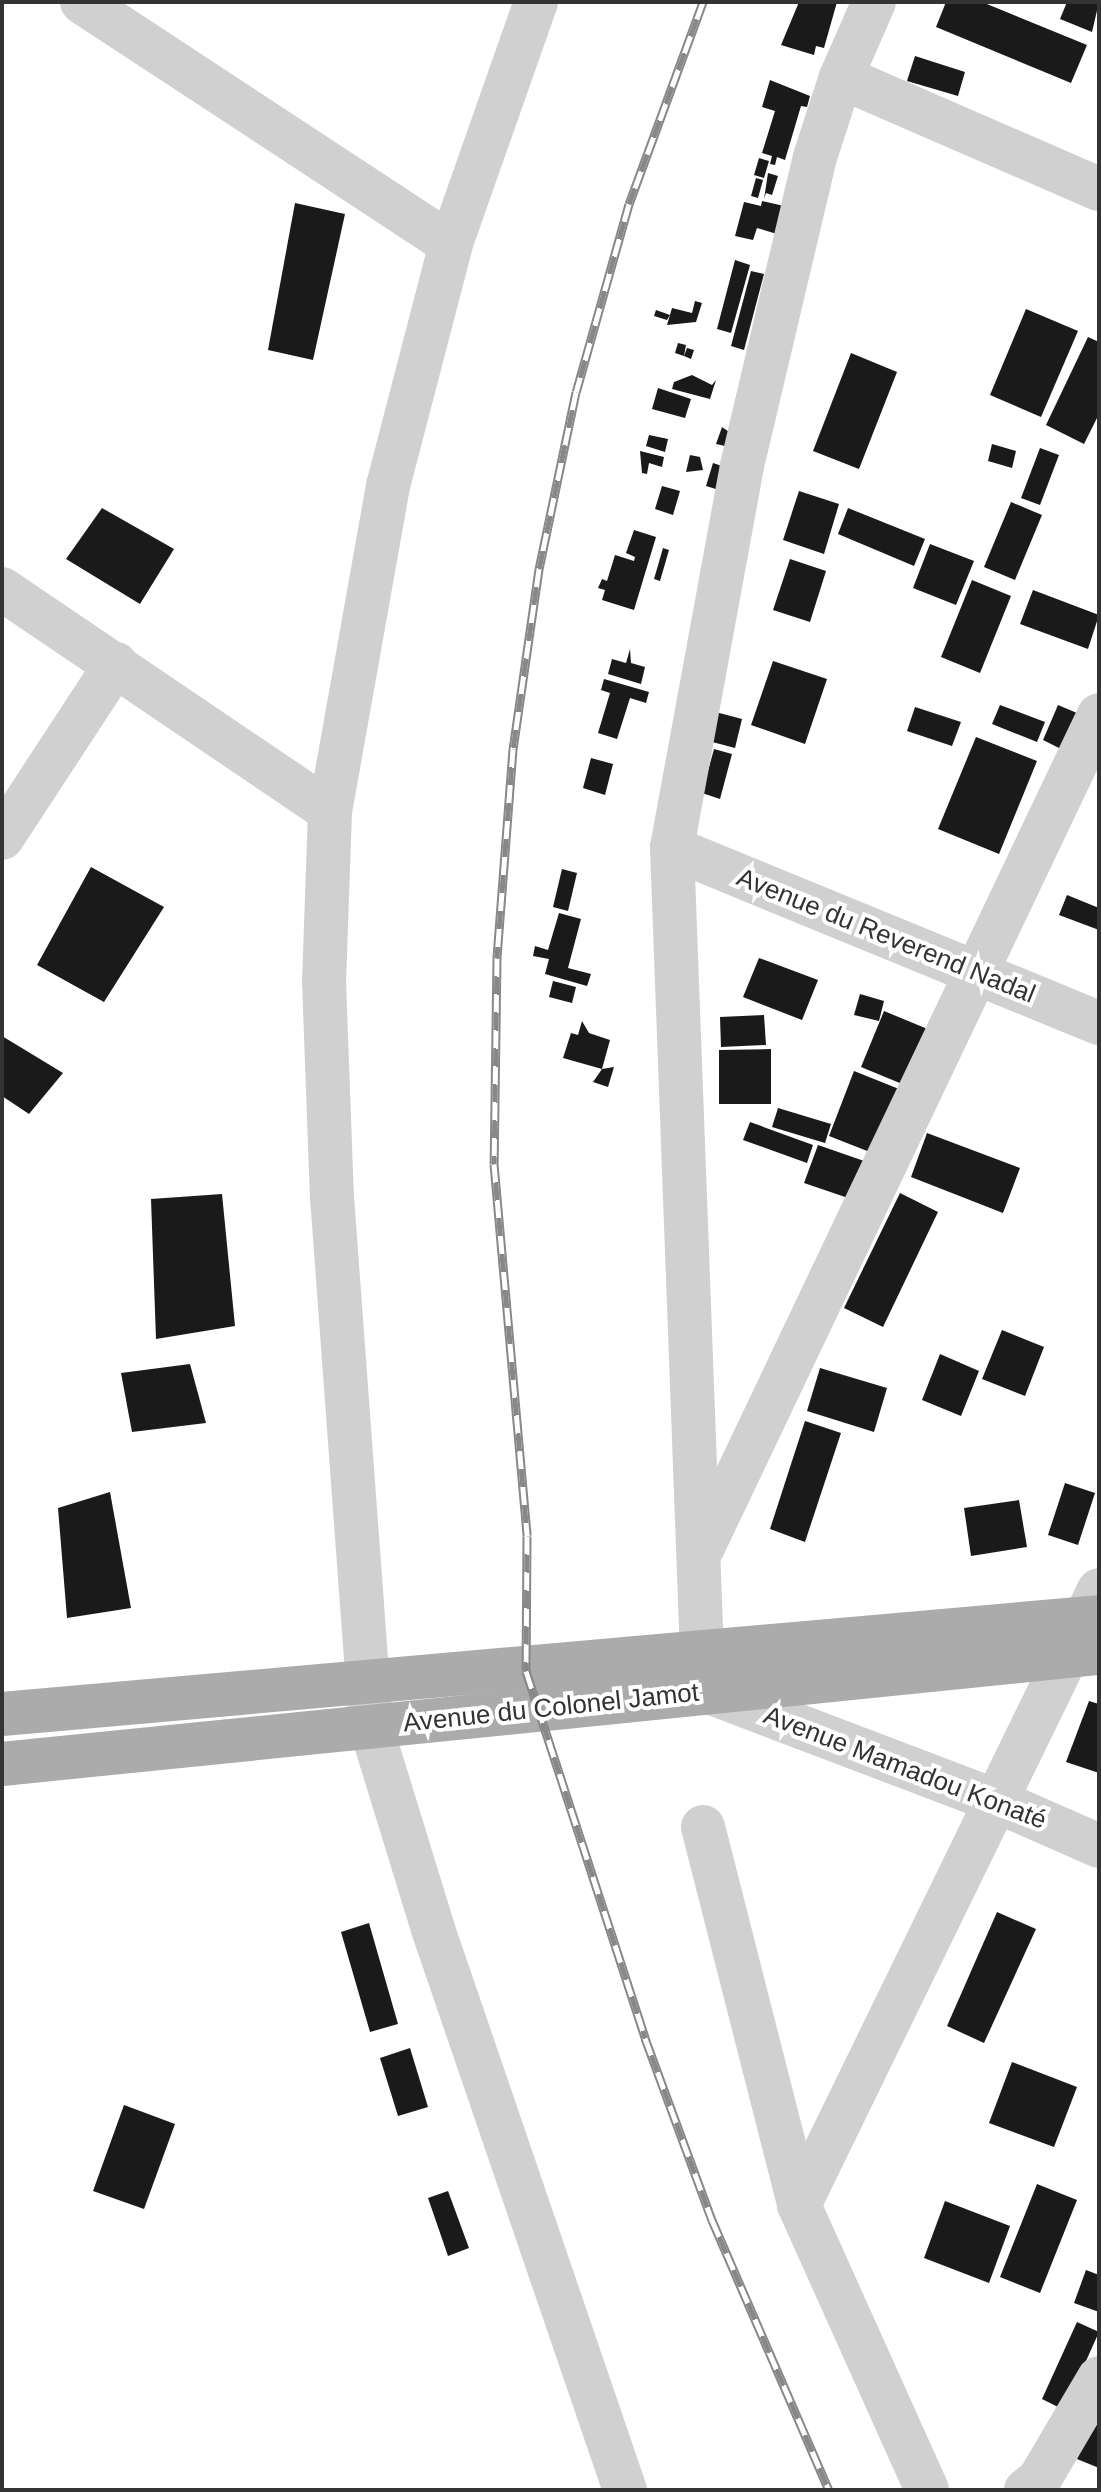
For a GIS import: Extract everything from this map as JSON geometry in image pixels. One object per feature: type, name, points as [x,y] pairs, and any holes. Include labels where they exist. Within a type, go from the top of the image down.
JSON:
[{"type":"main road","name":"Avenue du Colonel Jamot","points":[[2,1764],[371,1727],[706,1673],[1090,1627]]},
{"type":"main road","name":"Avenue du Colonel Jamot","points":[[2,1714],[367,1683],[706,1673]]},
{"type":"street","points":[[82,2],[451,244]]},
{"type":"street","points":[[536,2],[451,244],[388,486],[330,811],[324,981],[332,1197],[371,1727],[433,1929],[625,2490]]},
{"type":"street","points":[[706,1673],[672,848],[742,466],[815,157],[841,77],[874,2]]},
{"type":"street","points":[[841,77],[1099,189]]},
{"type":"street","points":[[2,589],[330,811]]},
{"type":"street","points":[[2,838],[116,664]]},
{"type":"street","points":[[701,1551],[980,974],[1099,715]]},
{"type":"street","name":"Avenue du Reverend Nadal","points":[[672,848],[1099,1023]]},
{"type":"street","points":[[799,2205],[999,1802],[1090,1627]]},
{"type":"street","name":"Avenue Mamadou Konaté","points":[[706,1673],[1099,1846]]},
{"type":"street","points":[[703,1827],[799,2205],[927,2490]]},
{"type":"street","points":[[1026,2490],[1039,2480],[1099,2378]]},
{"type":"building","points":[[799,2],[837,2],[824,48],[816,46],[814,55],[781,45]]},
{"type":"building","points":[[946,2],[982,2],[1087,45],[1071,83],[936,27]]},
{"type":"building","points":[[1067,2],[1099,2],[1092,32],[1060,19]]},
{"type":"building","points":[[915,56],[965,72],[958,96],[907,81]]},
{"type":"building","points":[[770,80],[810,96],[807,107],[801,106],[785,160],[777,157],[775,165],[770,164],[772,156],[762,153],[775,111],[762,107]]},
{"type":"building","points":[[759,158],[769,161],[764,178],[754,175]]},
{"type":"building","points":[[768,173],[778,176],[772,195],[766,193],[764,199]]},
{"type":"building","points":[[756,178],[763,180],[758,198],[751,196]]},
{"type":"building","points":[[762,201],[784,206],[777,234],[757,228],[753,240],[735,236],[744,202],[761,206]]},
{"type":"building","points":[[295,203],[345,214],[313,360],[268,350]]},
{"type":"building","points":[[735,260],[750,265],[731,333],[717,329]]},
{"type":"building","points":[[751,271],[764,274],[744,350],[731,346]]},
{"type":"building","points":[[695,301],[702,303],[696,322],[667,325],[672,308],[692,313]]},
{"type":"building","points":[[1026,309],[1078,331],[1041,417],[990,395]]},
{"type":"building","points":[[656,310],[670,315],[667,320],[654,316]]},
{"type":"building","points":[[1088,337],[1099,342],[1099,414],[1084,444],[1046,425]]},
{"type":"building","points":[[678,343],[686,345],[684,356],[675,353]]},
{"type":"building","points":[[687,348],[694,350],[691,359],[684,356]]},
{"type":"building","points":[[851,353],[897,372],[859,469],[813,451]]},
{"type":"building","points":[[692,375],[712,385],[716,380],[710,399],[672,389],[674,382]]},
{"type":"building","points":[[658,388],[691,399],[685,418],[652,409]]},
{"type":"building","points":[[722,427],[735,436],[725,446],[716,444]]},
{"type":"building","points":[[649,435],[668,439],[665,452],[646,446]]},
{"type":"building","points":[[992,444],[1016,451],[1012,468],[988,461]]},
{"type":"building","points":[[1040,448],[1059,455],[1040,505],[1021,498]]},
{"type":"building","points":[[640,451],[664,457],[662,467],[649,463],[647,474],[642,473]]},
{"type":"building","points":[[690,455],[700,457],[703,470],[686,472]]},
{"type":"building","points":[[713,463],[725,467],[719,490],[706,486]]},
{"type":"building","points":[[662,486],[680,491],[673,515],[655,509]]},
{"type":"building","points":[[799,491],[839,504],[824,554],[783,540]]},
{"type":"building","points":[[1011,502],[1042,515],[1015,580],[984,567]]},
{"type":"building","points":[[102,508],[174,549],[140,604],[66,559]]},
{"type":"building","points":[[848,508],[925,539],[914,566],[838,534]]},
{"type":"building","points":[[634,530],[656,537],[634,610],[602,600],[605,590],[598,588],[602,579],[607,581],[615,555],[634,561],[635,557],[626,553]]},
{"type":"building","points":[[930,544],[974,561],[956,605],[913,588]]},
{"type":"building","points":[[663,548],[669,550],[660,581],[654,579]]},
{"type":"building","points":[[790,559],[826,571],[810,622],[773,610]]},
{"type":"building","points":[[972,580],[1011,596],[980,673],[941,657]]},
{"type":"building","points":[[1033,590],[1099,615],[1088,649],[1020,624]]},
{"type":"building","points":[[630,649],[631,663],[645,667],[641,684],[608,674],[612,659],[626,663]]},
{"type":"building","points":[[773,661],[827,679],[805,744],[751,725]]},
{"type":"building","points":[[604,679],[649,692],[646,703],[630,698],[617,739],[598,733],[610,693],[601,690]]},
{"type":"building","points":[[1000,705],[1045,722],[1037,742],[992,724]]},
{"type":"building","points":[[1058,705],[1077,713],[1061,749],[1043,740]]},
{"type":"building","points":[[915,707],[961,722],[952,746],[907,731]]},
{"type":"building","points":[[708,710],[742,719],[735,748],[701,739]]},
{"type":"building","points":[[976,737],[1037,761],[999,854],[938,829]]},
{"type":"building","points":[[714,749],[732,754],[720,799],[702,793]]},
{"type":"building","points":[[591,758],[613,764],[605,795],[583,788]]},
{"type":"building","points":[[91,867],[164,907],[104,1002],[37,965]]},
{"type":"building","points":[[562,869],[577,873],[568,911],[553,907]]},
{"type":"building","points":[[1067,895],[1099,908],[1099,930],[1059,915]]},
{"type":"building","points":[[559,913],[581,919],[568,968],[591,974],[587,986],[545,974],[549,959],[533,956],[535,946],[548,950]]},
{"type":"building","points":[[759,958],[818,980],[802,1020],[743,997]]},
{"type":"building","points":[[553,981],[576,987],[572,1003],[549,997]]},
{"type":"building","points":[[860,994],[884,1001],[879,1021],[854,1015]]},
{"type":"building","points":[[884,1011],[930,1030],[907,1086],[861,1067]]},
{"type":"building","points":[[764,1015],[766,1045],[721,1047],[720,1017]]},
{"type":"building","points":[[582,1021],[589,1033],[610,1040],[602,1069],[563,1058],[571,1033],[578,1035]]},
{"type":"building","points":[[2,1036],[63,1073],[29,1114],[2,1096]]},
{"type":"building","points":[[771,1049],[771,1104],[719,1104],[719,1050]]},
{"type":"building","points":[[614,1067],[608,1087],[593,1082],[602,1069]]},
{"type":"building","points":[[854,1071],[904,1091],[880,1156],[829,1136]]},
{"type":"building","points":[[778,1108],[831,1124],[825,1143],[772,1127]]},
{"type":"building","points":[[750,1122],[813,1145],[807,1163],[743,1140]]},
{"type":"building","points":[[927,1133],[1020,1168],[1003,1213],[911,1177]]},
{"type":"building","points":[[818,1145],[867,1162],[854,1200],[804,1183]]},
{"type":"building","points":[[900,1193],[938,1212],[883,1327],[844,1308]]},
{"type":"building","points":[[222,1194],[235,1326],[156,1339],[151,1199]]},
{"type":"building","points":[[1002,1330],[1044,1347],[1025,1396],[982,1379]]},
{"type":"building","points":[[940,1354],[979,1371],[961,1416],[922,1400]]},
{"type":"building","points":[[190,1364],[206,1423],[132,1432],[121,1373]]},
{"type":"building","points":[[820,1368],[887,1388],[874,1432],[807,1411]]},
{"type":"building","points":[[805,1421],[841,1433],[805,1542],[770,1529]]},
{"type":"building","points":[[1065,1483],[1095,1493],[1078,1545],[1048,1535]]},
{"type":"building","points":[[110,1492],[131,1608],[67,1618],[58,1508]]},
{"type":"building","points":[[1019,1500],[1027,1547],[971,1556],[964,1508]]},
{"type":"building","points":[[1089,1701],[1099,1704],[1099,1773],[1066,1762]]},
{"type":"building","points":[[997,1912],[1036,1929],[984,2043],[947,2026]]},
{"type":"building","points":[[369,1923],[398,2024],[370,2032],[341,1932]]},
{"type":"building","points":[[410,2048],[428,2107],[398,2116],[380,2058]]},
{"type":"building","points":[[1012,2062],[1077,2087],[1054,2147],[989,2123]]},
{"type":"building","points":[[124,2105],[175,2124],[144,2209],[93,2191]]},
{"type":"building","points":[[1037,2184],[1077,2200],[1040,2293],[1000,2277]]},
{"type":"building","points":[[448,2191],[469,2248],[448,2256],[428,2198]]},
{"type":"building","points":[[945,2201],[1010,2226],[989,2283],[924,2258]]},
{"type":"building","points":[[1086,2270],[1099,2275],[1099,2312],[1074,2303]]},
{"type":"building","points":[[1077,2322],[1099,2332],[1064,2410],[1042,2399]]},
{"type":"building","points":[[1092,2420],[1099,2423],[1099,2468],[1077,2459]]},
{"type":"railway","points":[[703,2],[629,204],[576,392],[539,569],[513,749],[497,958],[494,1164],[527,1536],[526,1671],[645,2038],[712,2220],[829,2490]]}]
